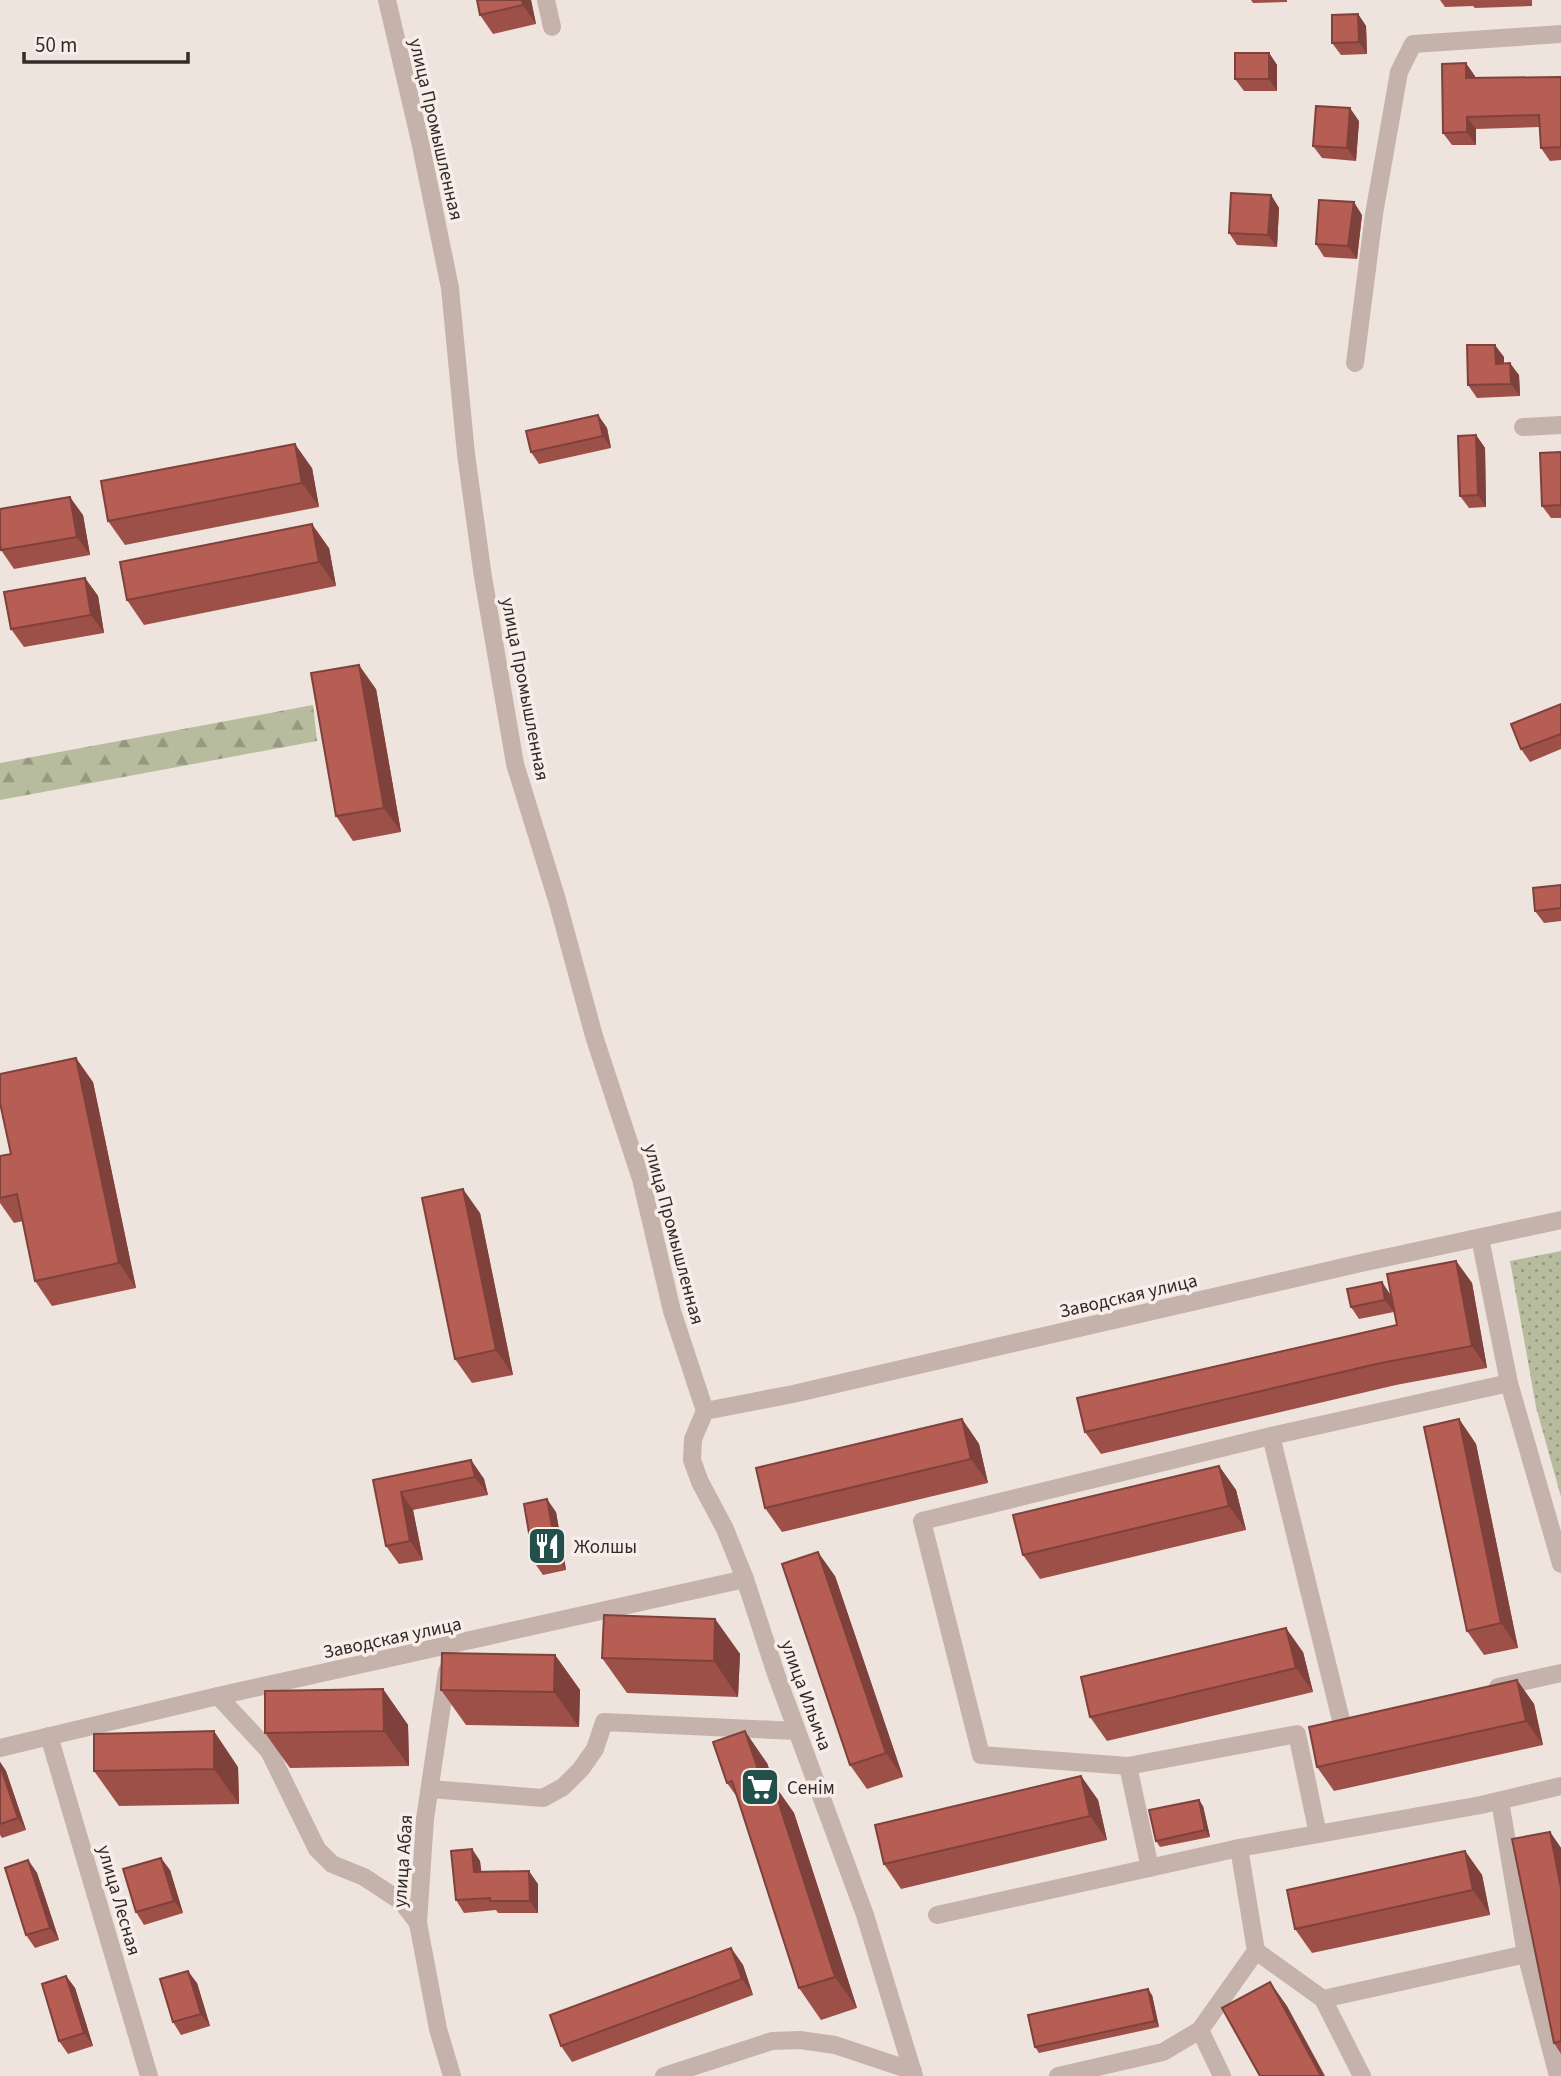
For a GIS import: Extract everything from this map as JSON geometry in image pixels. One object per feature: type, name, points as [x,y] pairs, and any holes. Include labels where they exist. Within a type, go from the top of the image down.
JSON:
[{"type":"street","name":"улица Промышленная","points":[[387,0],[420,141],[450,288],[465,441],[481,563],[515,764],[557,900],[594,1036],[641,1179],[672,1311],[705,1411]]},
{"type":"street","points":[[546,0],[552,27]]},
{"type":"street","points":[[1355,363],[1374,214],[1399,72],[1413,44],[1561,34]]},
{"type":"street","points":[[1523,427],[1561,425]]},
{"type":"street","name":"Заводская улица","points":[[705,1411],[793,1394],[1561,1220]]},
{"type":"street","points":[[1480,1238],[1509,1383],[1561,1564]]},
{"type":"street","points":[[1271,1436],[1349,1722],[1128,1766],[981,1755],[922,1521],[1271,1436],[1509,1383]]},
{"type":"street","name":"улица Ильича","points":[[705,1411],[694,1439],[692,1460],[745,1579],[797,1731],[865,1915],[914,2073]]},
{"type":"street","name":"Заводская улица","points":[[0,1748],[219,1696],[745,1579]]},
{"type":"street","name":"улица Абая","points":[[448,1646],[446,1687],[425,1819],[418,1923],[438,2029],[452,2076]]},
{"type":"street","points":[[1484,1691],[1561,1673]]},
{"type":"street","points":[[219,1696],[270,1751],[317,1849],[332,1864],[364,1877],[402,1902],[418,1923]]},
{"type":"street","points":[[429,1789],[543,1798],[563,1787],[581,1769],[595,1749],[604,1722],[797,1731]]},
{"type":"street","points":[[1309,1732],[1318,1834]]},
{"type":"street","name":"улица Лесная","points":[[49,1736],[149,2076]]},
{"type":"street","points":[[1128,1766],[1150,1868]]},
{"type":"street","points":[[937,1915],[1239,1848],[1500,1801],[1561,1786]]},
{"type":"street","points":[[1500,1801],[1526,1954],[1558,2076]]},
{"type":"street","points":[[1058,2076],[1163,2052],[1200,2030],[1256,1951],[1239,1848]]},
{"type":"street","points":[[1256,1951],[1323,1999],[1362,2076]]},
{"type":"street","points":[[1323,1999],[1526,1954]]},
{"type":"street","points":[[1200,2030],[1222,2076]]},
{"type":"street","points":[[664,2076],[772,2041],[800,2040],[835,2045],[914,2073]]},
{"type":"green space","points":[[313,705],[317,741],[0,800],[0,763]]},
{"type":"green space","points":[[1561,1251],[1561,1497],[1536,1407],[1510,1261]]},
{"type":"building","points":[[477,0],[522,0],[523,5],[480,15]]},
{"type":"building","points":[[1358,14],[1359,42],[1332,43],[1332,15]]},
{"type":"building","points":[[1235,53],[1269,53],[1269,79],[1235,79]]},
{"type":"building","points":[[1466,63],[1466,78],[1561,77],[1561,147],[1541,148],[1539,115],[1467,117],[1467,132],[1443,133],[1442,64]]},
{"type":"building","points":[[1316,106],[1350,108],[1347,148],[1313,146]]},
{"type":"building","points":[[1231,193],[1271,195],[1268,235],[1229,233]]},
{"type":"building","points":[[1319,200],[1354,202],[1348,246],[1316,244]]},
{"type":"building","points":[[1467,345],[1495,345],[1496,364],[1510,363],[1511,384],[1468,385]]},
{"type":"building","points":[[598,415],[603,436],[531,452],[526,431]]},
{"type":"building","points":[[1476,435],[1478,495],[1460,496],[1458,436]]},
{"type":"building","points":[[295,444],[302,483],[108,521],[101,481]]},
{"type":"building","points":[[1561,452],[1561,505],[1542,506],[1540,453]]},
{"type":"building","points":[[70,497],[77,537],[1,550],[0,509]]},
{"type":"building","points":[[312,524],[319,562],[127,600],[120,562]]},
{"type":"building","points":[[85,578],[91,615],[11,629],[4,592]]},
{"type":"building","points":[[359,665],[384,808],[336,816],[311,673]]},
{"type":"building","points":[[1561,704],[1561,734],[1521,749],[1511,724]]},
{"type":"building","points":[[1561,885],[1561,908],[1535,911],[1533,888]]},
{"type":"building","points":[[76,1058],[119,1263],[35,1281],[17,1194],[0,1198],[0,1156],[11,1154],[0,1103],[0,1074]]},
{"type":"building","points":[[463,1189],[496,1350],[455,1359],[422,1198]]},
{"type":"building","points":[[1456,1261],[1472,1346],[1381,1363],[1085,1432],[1077,1398],[1397,1325],[1387,1274]]},
{"type":"building","points":[[1382,1282],[1385,1300],[1351,1307],[1347,1289]]},
{"type":"building","points":[[962,1419],[971,1459],[765,1508],[756,1468]]},
{"type":"building","points":[[1459,1419],[1501,1623],[1467,1631],[1424,1427]]},
{"type":"building","points":[[471,1460],[475,1477],[401,1492],[410,1541],[386,1546],[373,1480]]},
{"type":"building","points":[[1219,1466],[1229,1506],[1023,1555],[1013,1515]]},
{"type":"building","points":[[547,1499],[558,1558],[534,1562],[524,1504]]},
{"type":"building","points":[[818,1552],[886,1753],[850,1765],[782,1564]]},
{"type":"building","points":[[604,1615],[715,1619],[714,1661],[602,1658]]},
{"type":"building","points":[[1286,1628],[1296,1668],[1090,1717],[1081,1677]]},
{"type":"building","points":[[442,1653],[555,1655],[554,1692],[441,1690]]},
{"type":"building","points":[[1517,1680],[1526,1721],[1317,1767],[1309,1727]]},
{"type":"building","points":[[383,1689],[384,1731],[265,1733],[265,1691]]},
{"type":"building","points":[[214,1731],[214,1769],[94,1771],[94,1734]]},
{"type":"building","points":[[745,1731],[763,1784],[772,1782],[835,1977],[799,1988],[732,1781],[727,1783],[713,1742]]},
{"type":"building","points":[[0,1765],[18,1818],[0,1824]]},
{"type":"building","points":[[1081,1776],[1090,1816],[884,1864],[875,1825]]},
{"type":"building","points":[[1199,1800],[1205,1830],[1156,1841],[1149,1810]]},
{"type":"building","points":[[1550,1832],[1561,1888],[1561,2041],[1554,2043],[1512,1839]]},
{"type":"building","points":[[472,1849],[474,1872],[529,1871],[530,1901],[490,1901],[490,1898],[456,1900],[451,1851]]},
{"type":"building","points":[[1465,1851],[1473,1890],[1295,1929],[1287,1890]]},
{"type":"building","points":[[161,1858],[174,1901],[136,1912],[123,1869]]},
{"type":"building","points":[[28,1860],[50,1928],[26,1935],[5,1868]]},
{"type":"building","points":[[731,1948],[742,1979],[561,2046],[550,2015]]},
{"type":"building","points":[[188,1971],[201,2014],[173,2022],[160,1979]]},
{"type":"building","points":[[66,1976],[84,2033],[59,2041],[42,1984]]},
{"type":"building","points":[[1270,1982],[1321,2076],[1260,2076],[1222,2008]]},
{"type":"building","points":[[1148,1989],[1155,2021],[1035,2047],[1028,2015]]},
{"type":"place","name":"Жолшы","points":[[547,1546]]},
{"type":"place","name":"Сенiм","points":[[760,1787]]}]
